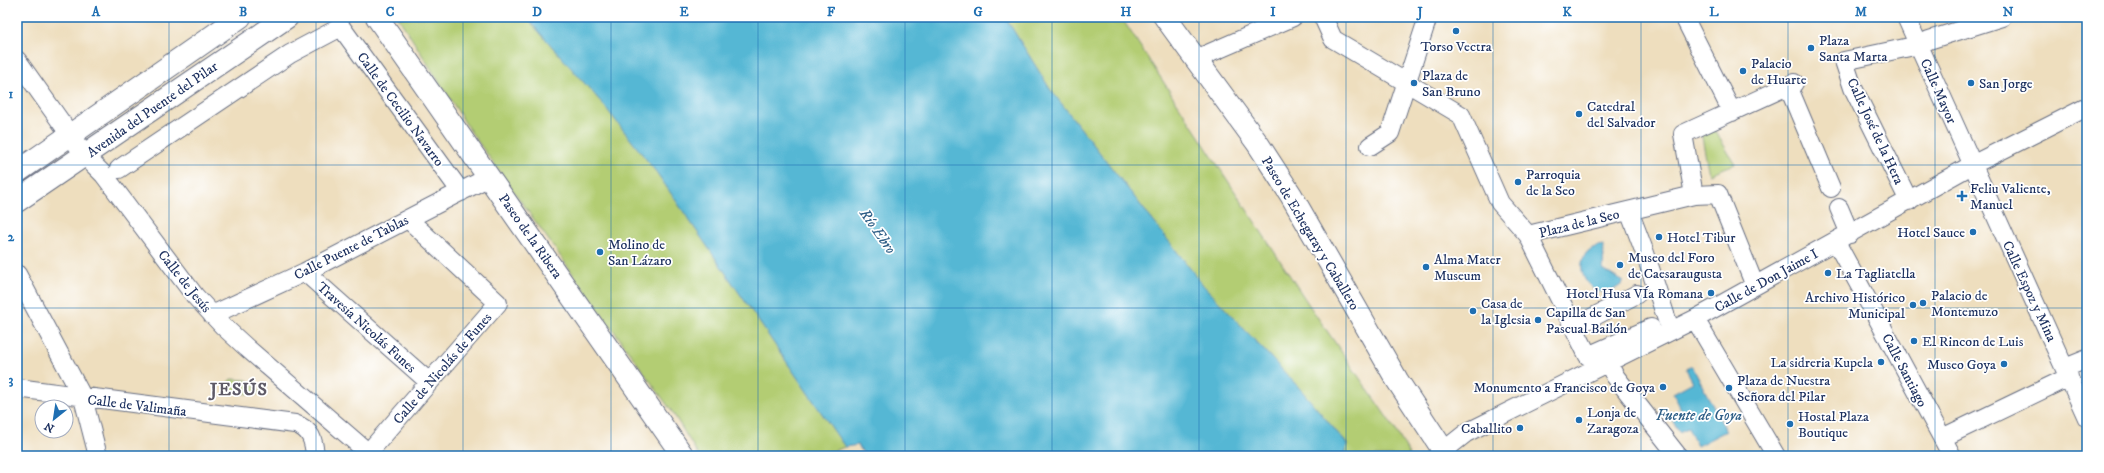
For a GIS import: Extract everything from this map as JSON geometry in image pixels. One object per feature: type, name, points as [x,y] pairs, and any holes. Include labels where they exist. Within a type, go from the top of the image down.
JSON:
[{"type":"main road","name":"Avenida del Puente del Pilar","points":[[17,172],[240,17]]},
{"type":"main road","name":"Avenida del Puente del Pilar","points":[[17,201],[287,17]]},
{"type":"main road","name":"Paseo de la Ribera","points":[[377,17],[683,456]]},
{"type":"main road","name":"Paseo de Echegaray y Caballero","points":[[1165,17],[1258,144],[1291,195],[1397,380],[1442,454]]},
{"type":"street","points":[[1196,59],[1293,17]]},
{"type":"street","points":[[1323,17],[1333,39],[1407,83]]},
{"type":"street","points":[[1370,146],[1390,134],[1428,17]]},
{"type":"street","points":[[1684,17],[1732,112]]},
{"type":"street","name":"Calle Mayor","points":[[1906,17],[1972,165]]},
{"type":"street","points":[[1919,45],[1930,40],[2002,17]]},
{"type":"street","name":"Calle de Cecilio Navarro","points":[[119,169],[290,54],[341,27],[461,192]]},
{"type":"street","name":"Calle José de la Hera","points":[[1909,201],[1853,88],[1844,61],[1919,45]]},
{"type":"street","name":"Calle de Jesús","points":[[17,60],[85,156],[104,175],[181,279],[212,315],[298,394],[370,455]]},
{"type":"street","name":"Plaza de la Seo","points":[[1407,83],[1460,115],[1500,203],[1528,235],[1588,356],[1604,356],[1670,320],[1645,253],[1635,209],[1528,235]]},
{"type":"street","points":[[1694,195],[1683,134],[1791,85],[1831,188]]},
{"type":"street","name":"Calle de Don Jaime I","points":[[1442,454],[1466,433],[1604,356],[1695,319],[1972,165],[2087,107]]},
{"type":"street","name":"Calle Espoz y Mina","points":[[1972,165],[2087,418]]},
{"type":"street","name":"Calle Puente de Tablas","points":[[212,315],[305,272],[489,177]]},
{"type":"street","points":[[1635,209],[1694,195],[1718,194],[1755,286]]},
{"type":"street","name":"Calle Santiago","points":[[1840,208],[1843,238],[1952,456]]},
{"type":"street","name":"Calle de Nicolás de Funes","points":[[370,455],[429,382],[498,303],[408,219]]},
{"type":"street","name":"Travesía Nicolás Funes","points":[[305,272],[429,382]]},
{"type":"street","points":[[17,274],[84,398],[98,456]]},
{"type":"street","points":[[1574,327],[1637,294]]},
{"type":"street","points":[[1695,319],[1776,456]]},
{"type":"street","points":[[1604,356],[1615,376],[1678,456]]},
{"type":"street","points":[[1942,438],[2067,373],[2087,359]]},
{"type":"street","name":"Calle de Valimaña","points":[[17,388],[84,398],[284,422]]},
{"type":"street","points":[[298,394],[295,409],[284,422],[295,424],[304,428],[311,435],[314,450]]},
{"type":"street","points":[[314,450],[331,431],[339,429]]},
{"type":"green space","points":[[398,17],[526,17],[602,103],[657,173],[845,447],[818,456],[699,456],[673,413],[471,132]]},
{"type":"green space","points":[[1005,17],[1121,17],[1309,305],[1395,429],[1410,456],[1345,456],[1347,444],[1301,390],[1203,285],[1050,89]]},
{"type":"green space","points":[[1713,127],[1735,164],[1709,174],[1701,132]]},
{"type":"green space","points":[[231,379],[247,380],[260,392],[257,395],[230,392],[227,389],[226,384]]},
{"type":"water","name":"Río Ebro","points":[[526,17],[1005,17],[1050,89],[1203,285],[1301,390],[1347,444],[1345,456],[865,456],[858,445],[845,447],[657,173],[602,103]]},
{"type":"water","points":[[1604,245],[1603,270],[1624,282],[1611,291],[1600,292],[1591,287],[1584,278],[1582,268],[1584,257],[1591,249]]},
{"type":"water","name":"Fuente de Goya","points":[[1692,366],[1726,431],[1697,446],[1688,428],[1679,432],[1671,417],[1682,411],[1673,393],[1693,382],[1686,369]]},
{"type":"place","name":"Torso Vectra","points":[[1456,31]]},
{"type":"place","name":"Plaza Santa Marta","points":[[1811,48]]},
{"type":"place","name":"Palacio de Huarte","points":[[1743,71]]},
{"type":"place","name":"Plaza de San Bruno","points":[[1414,83]]},
{"type":"place","name":"San Jorge","points":[[1971,83]]},
{"type":"place","name":"Catedral del Salvador","points":[[1579,114]]},
{"type":"place","name":"Parroquia de la Seo","points":[[1518,182]]},
{"type":"place","name":"Feliu Valiente, Manuel","points":[[1962,196]]},
{"type":"place","name":"Hotel Sauce","points":[[1973,232]]},
{"type":"place","name":"Hotel Tibur","points":[[1659,237]]},
{"type":"place","name":"Molino de San Lázaro","points":[[600,252]]},
{"type":"place","name":"Museo del Foro de Caesaraugusta","points":[[1620,265]]},
{"type":"place","name":"Alma Mater Museum","points":[[1426,267]]},
{"type":"place","name":"La Tagliatella","points":[[1828,273]]},
{"type":"place","name":"Hotel Husa VÍa Romana","points":[[1711,293]]},
{"type":"place","name":"Palacio de Montemuzo","points":[[1923,303]]},
{"type":"place","name":"Archivo Histórico Municipal","points":[[1913,305]]},
{"type":"place","name":"Casa de la Iglesia","points":[[1473,311]]},
{"type":"place","name":"Capilla de San Pascual Bailón","points":[[1538,320]]},
{"type":"place","name":"El Rincon de Luis","points":[[1914,341]]},
{"type":"place","name":"La sidreria Kupela","points":[[1881,362]]},
{"type":"place","name":"Museo Goya","points":[[2004,364]]},
{"type":"place","name":"Monumento a Francisco de Goya","points":[[1663,387]]},
{"type":"place","name":"Plaza de Nuestra Señora del Pilar","points":[[1729,388]]},
{"type":"place","name":"Lonja de Zaragoza","points":[[1579,420]]},
{"type":"place","name":"Hostal Plaza Boutique","points":[[1790,424]]},
{"type":"place","name":"Caballito","points":[[1520,428]]},
{"type":"district","name":"JESÚS","points":[[239,389]]}]
